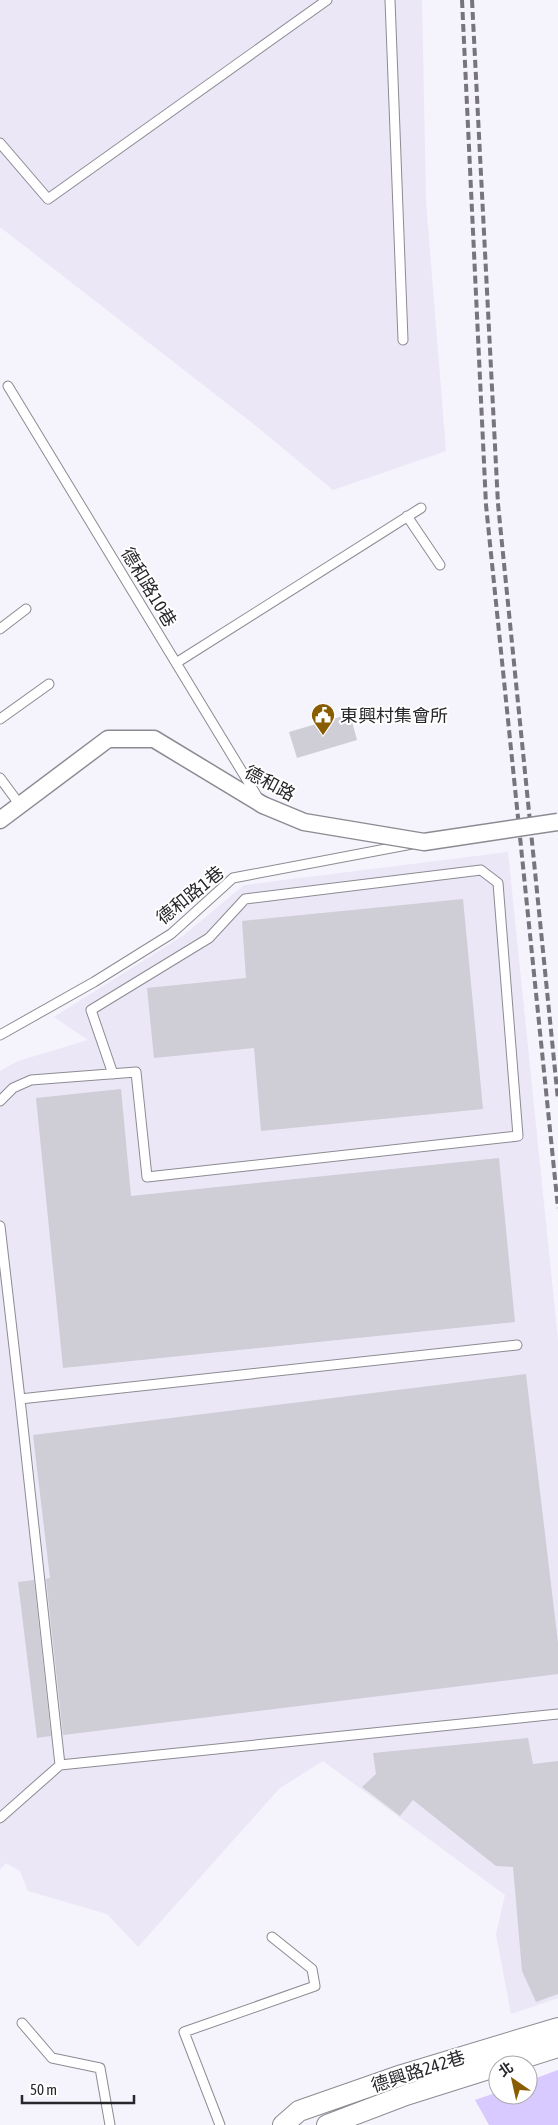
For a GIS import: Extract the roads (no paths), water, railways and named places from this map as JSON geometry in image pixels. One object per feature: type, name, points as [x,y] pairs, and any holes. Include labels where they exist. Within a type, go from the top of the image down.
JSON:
[{"type":"street","name":"德和路","points":[[0,820],[108,739],[154,739],[262,805],[304,822],[424,842],[558,822]]},
{"type":"street","name":"德興路242巷","points":[[283,2125],[299,2110],[402,2075],[558,2028]]},
{"type":"street","name":"德興路242巷","points":[[534,2055],[558,2047]]},
{"type":"street","name":"德興路242巷","points":[[327,2125],[406,2095],[488,2070]]},
{"type":"lane","points":[[0,143],[48,199],[327,0]]},
{"type":"lane","points":[[390,0],[403,340]]},
{"type":"lane","name":"德和路10巷","points":[[8,386],[262,805]]},
{"type":"lane","points":[[176,663],[421,508]]},
{"type":"lane","points":[[407,516],[440,565]]},
{"type":"lane","points":[[0,629],[26,609]]},
{"type":"lane","points":[[0,719],[49,684]]},
{"type":"lane","points":[[0,778],[20,805]]},
{"type":"lane","name":"德和路1巷","points":[[0,1035],[94,982],[171,934],[233,878],[424,842]]},
{"type":"lane","points":[[0,1100],[13,1088],[31,1080],[113,1074],[136,1072],[147,1176],[518,1136],[498,883],[481,870],[245,899],[209,938],[91,1010],[113,1074]]},
{"type":"lane","points":[[0,1226],[60,1766]]},
{"type":"lane","points":[[20,1399],[516,1344]]},
{"type":"lane","points":[[0,1818],[60,1766],[558,1714]]},
{"type":"lane","points":[[220,2125],[184,2032],[314,1986],[312,1969],[272,1936]]},
{"type":"lane","points":[[22,2023],[52,2058],[100,2068],[110,2125]]},
{"type":"railway","points":[[462,0],[486,505],[558,1208]]},
{"type":"railway","points":[[472,0],[498,504],[558,1100]]},
{"type":"place","name":"東興村集會所","points":[[323,736]]}]
